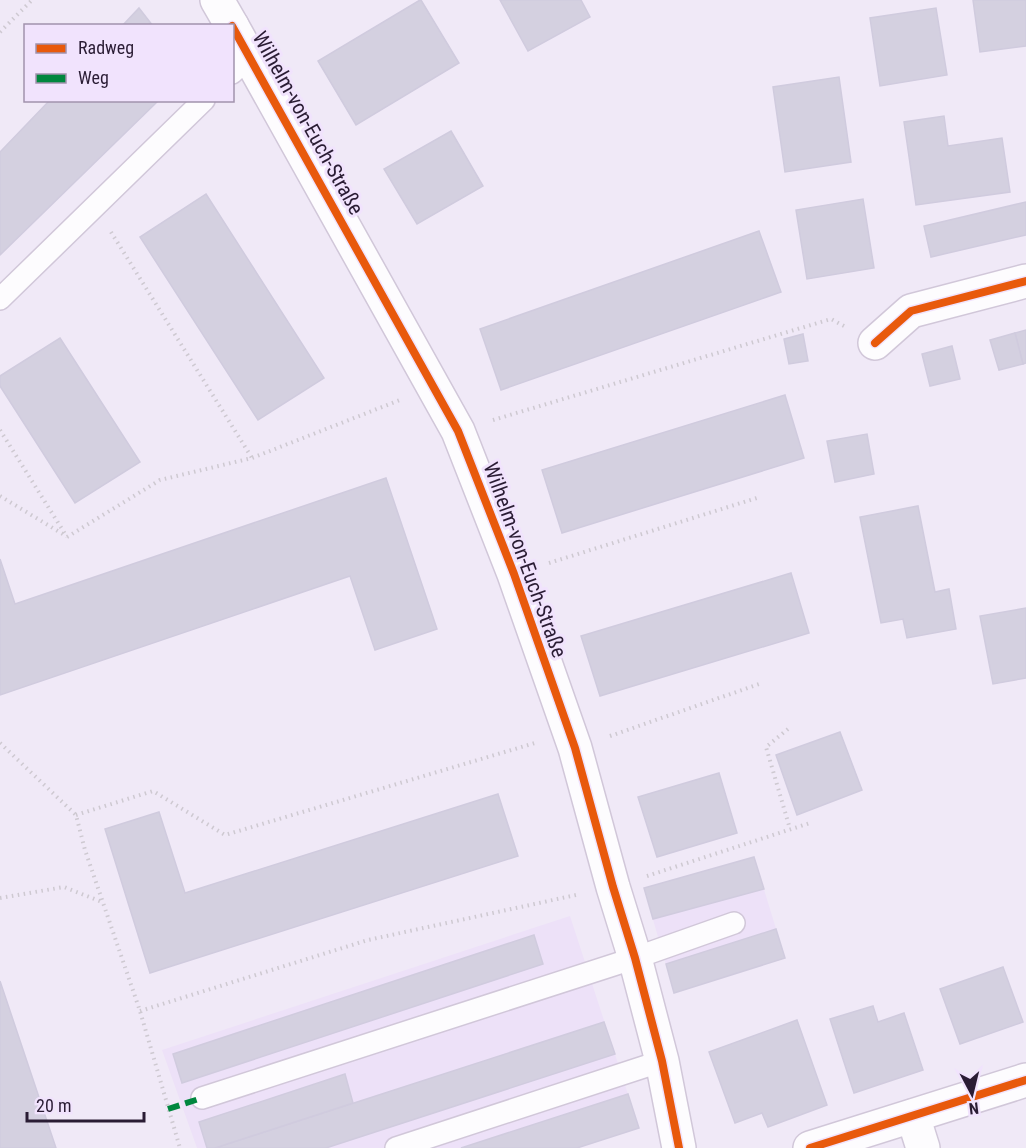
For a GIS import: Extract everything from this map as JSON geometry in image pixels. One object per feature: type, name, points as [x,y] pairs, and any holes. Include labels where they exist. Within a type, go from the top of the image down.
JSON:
[{"type":"street","name":"Wilhelm-von-Euch-Straße","points":[[217,0],[231,24]]},
{"type":"street","name":"Wilhelm-von-Euch-Straße","points":[[234,34],[241,64],[458,431],[514,574],[572,741],[635,958],[662,1062],[679,1148]]},
{"type":"street","points":[[875,343],[911,311],[1026,281]]},
{"type":"street","points":[[810,1148],[1026,1080]]},
{"type":"street","points":[[913,1116],[923,1148]]},
{"type":"lane","points":[[0,299],[202,102]]},
{"type":"lane","points":[[202,1098],[635,958],[734,923]]},
{"type":"lane","points":[[396,1148],[662,1062]]},
{"type":"path","points":[[0,32],[32,0]]},
{"type":"path","points":[[96,207],[252,458]]},
{"type":"path","points":[[458,431],[831,319],[875,343]]},
{"type":"path","points":[[67,537],[160,480],[252,458],[434,387]]},
{"type":"path","points":[[0,430],[67,537]]},
{"type":"path","points":[[0,496],[67,537]]},
{"type":"path","points":[[514,574],[760,497]]},
{"type":"path","points":[[75,815],[153,791],[225,835],[572,741],[762,683]]},
{"type":"path","points":[[788,729],[766,747],[790,829]]},
{"type":"path","points":[[0,743],[75,815],[140,1011],[180,1148]]},
{"type":"path","points":[[140,1011],[368,940],[613,887],[810,823]]},
{"type":"path","points":[[0,898],[64,887],[103,903]]},
{"type":"shaded area","points":[[754,857],[785,958],[674,993],[644,888]]},
{"type":"shaded area","points":[[570,916],[639,1128],[577,1148],[197,1148],[162,1050]]},
{"type":"building","points":[[420,0],[459,63],[356,125],[318,61]]},
{"type":"building","points":[[500,0],[581,0],[590,17],[528,51]]},
{"type":"building","points":[[973,0],[1026,0],[1026,46],[980,52]]},
{"type":"building","points":[[139,8],[151,24],[124,24]]},
{"type":"building","points":[[936,8],[947,75],[880,86],[870,18]]},
{"type":"building","points":[[839,77],[851,162],[785,172],[773,87]]},
{"type":"building","points":[[48,102],[157,102],[0,255],[0,152]]},
{"type":"building","points":[[944,116],[948,146],[1002,138],[1010,192],[916,205],[904,122]]},
{"type":"building","points":[[451,131],[483,186],[417,224],[384,169]]},
{"type":"building","points":[[206,194],[324,378],[258,420],[140,237]]},
{"type":"building","points":[[863,199],[874,268],[807,279],[796,210]]},
{"type":"building","points":[[1026,202],[1026,235],[931,257],[924,226]]},
{"type":"building","points":[[759,231],[781,292],[501,390],[480,329]]},
{"type":"building","points":[[1026,330],[1026,363],[1023,364],[1015,333]]},
{"type":"building","points":[[1015,333],[1023,364],[999,370],[990,340]]},
{"type":"building","points":[[803,334],[808,361],[789,364],[784,339]]},
{"type":"building","points":[[60,338],[140,462],[75,503],[0,386],[0,376]]},
{"type":"building","points":[[952,346],[960,379],[930,386],[922,354]]},
{"type":"building","points":[[785,395],[804,458],[562,533],[542,470]]},
{"type":"building","points":[[867,434],[874,474],[835,482],[827,441]]},
{"type":"building","points":[[386,478],[437,629],[375,650],[350,576],[0,695],[0,559],[15,604]]},
{"type":"building","points":[[918,506],[935,592],[949,589],[956,629],[907,638],[903,619],[881,623],[860,517]]},
{"type":"building","points":[[791,573],[809,633],[600,696],[581,636]]},
{"type":"building","points":[[1026,608],[1026,678],[993,684],[980,616]]},
{"type":"building","points":[[840,732],[862,790],[797,815],[776,755]]},
{"type":"building","points":[[719,773],[737,833],[657,857],[638,797]]},
{"type":"building","points":[[498,794],[518,856],[150,973],[105,829],[159,812],[185,893]]},
{"type":"building","points":[[754,857],[764,889],[653,919],[644,888]]},
{"type":"building","points":[[776,929],[785,958],[674,993],[666,964]]},
{"type":"building","points":[[534,935],[543,964],[182,1083],[173,1054]]},
{"type":"building","points":[[1003,967],[1023,1022],[960,1044],[940,989]]},
{"type":"building","points":[[0,981],[56,1148],[0,1148]]},
{"type":"building","points":[[873,1006],[878,1022],[904,1013],[923,1070],[854,1093],[830,1019]]},
{"type":"building","points":[[797,1020],[827,1105],[768,1127],[762,1113],[735,1123],[709,1052]]},
{"type":"building","points":[[604,1022],[615,1054],[326,1148],[215,1148]]},
{"type":"building","points":[[345,1074],[353,1103],[215,1148],[207,1148],[199,1122]]},
{"type":"building","points":[[628,1094],[639,1128],[577,1148],[461,1148]]},
{"type":"marked path","points":[[168,1109],[202,1098]]},
{"type":"cycle path","points":[[234,30],[458,431],[514,574],[575,748],[662,1061],[679,1148]]},
{"type":"cycle path","points":[[875,343],[911,311],[1026,281]]},
{"type":"cycle path","points":[[810,1148],[1026,1080]]}]
